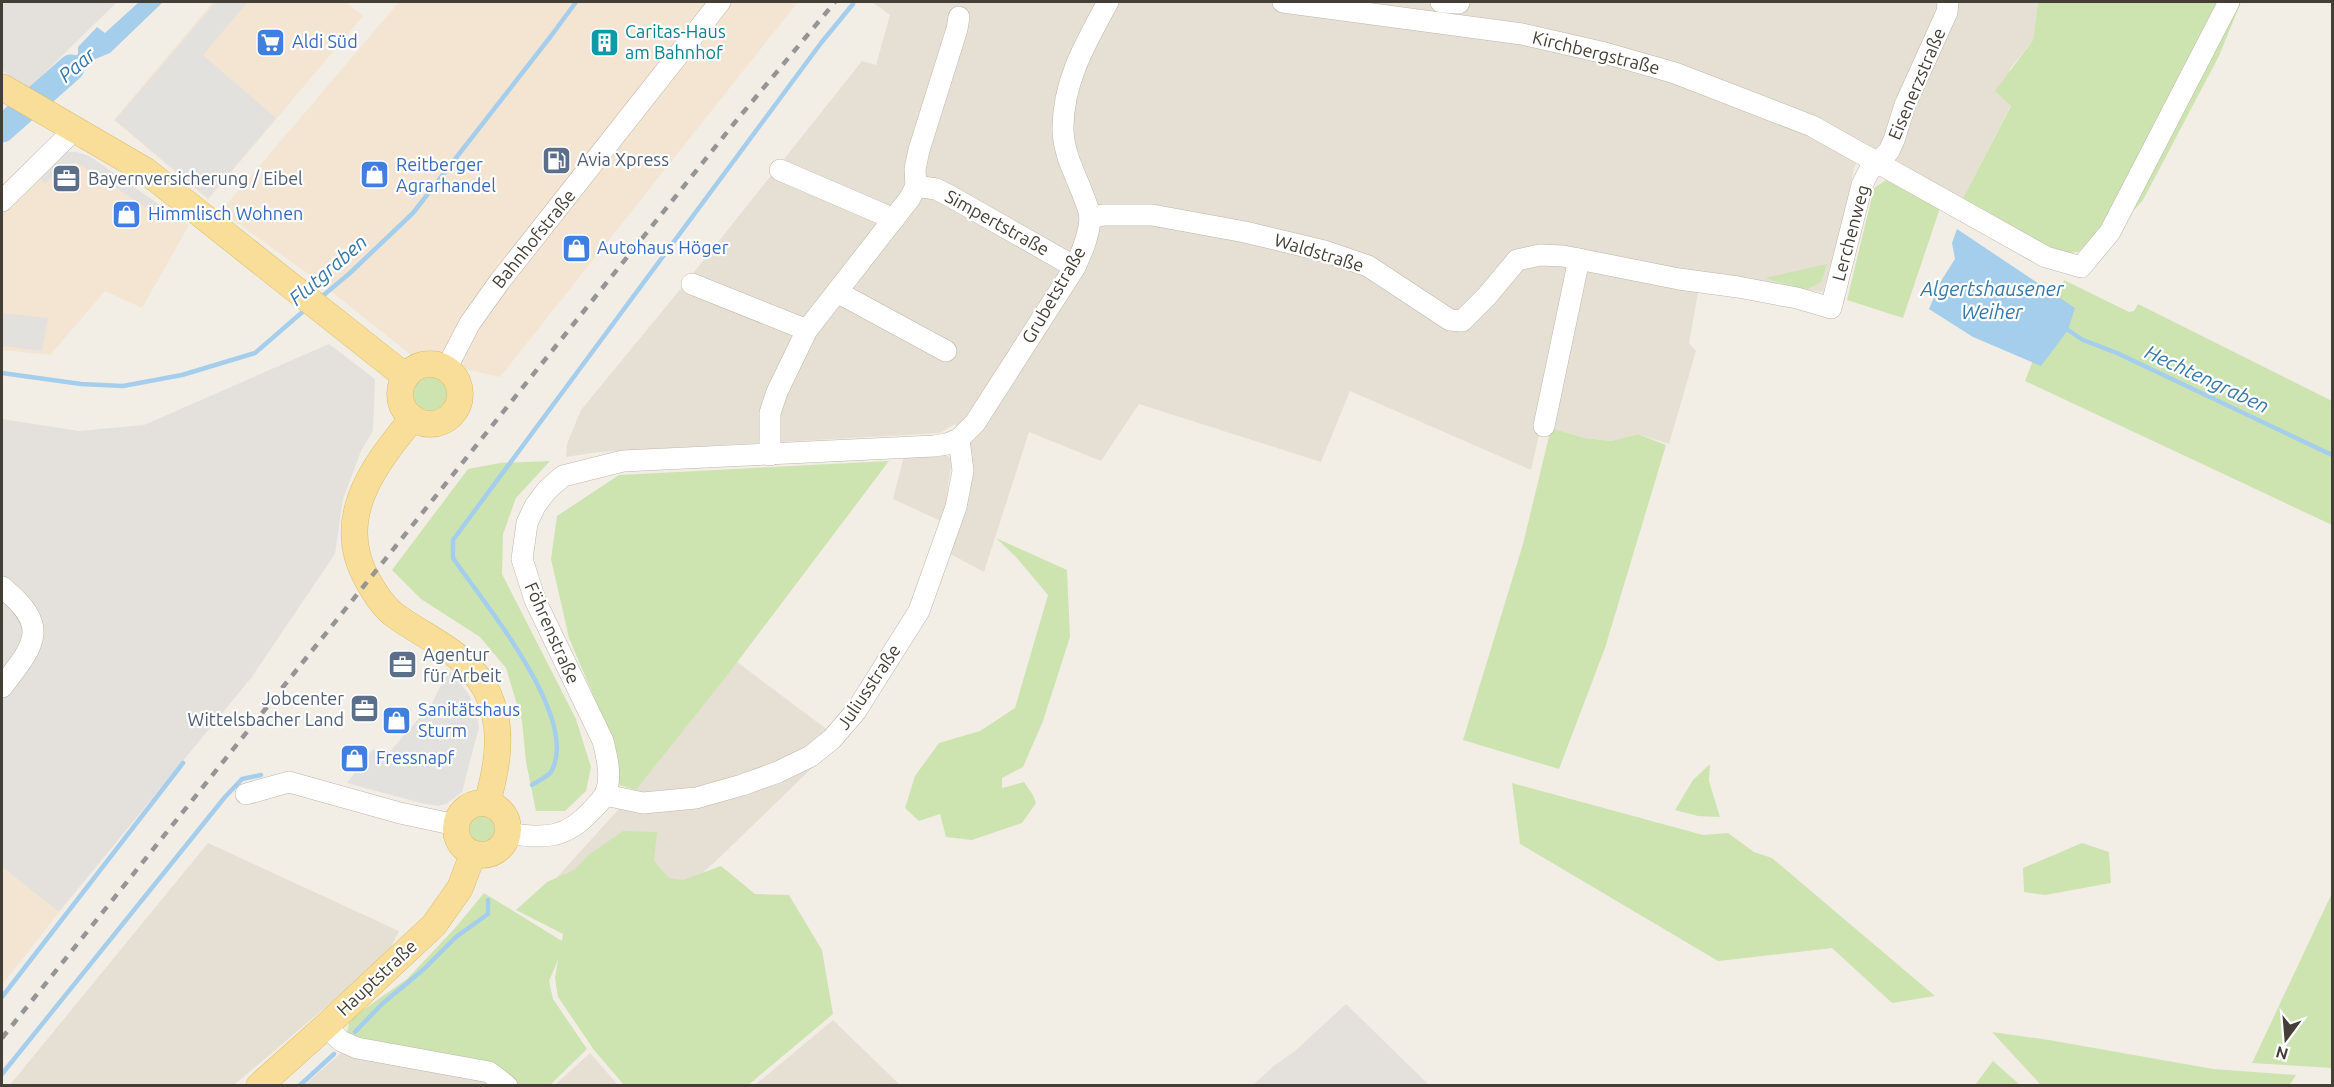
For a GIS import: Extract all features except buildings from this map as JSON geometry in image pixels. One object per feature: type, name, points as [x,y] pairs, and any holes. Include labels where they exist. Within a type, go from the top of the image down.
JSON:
[{"type":"main road","points":[[2,87],[146,171],[406,377]]},
{"type":"main road","points":[[428,364],[447,369],[459,385],[458,405],[453,414],[436,423],[425,423],[413,418],[403,407],[401,398],[401,388],[406,377],[419,367],[428,364]]},
{"type":"main road","points":[[413,418],[387,451],[359,497],[354,518],[355,548],[361,570],[377,597],[391,612],[436,639],[463,660],[485,687],[497,717],[499,741],[494,778],[487,803]]},
{"type":"main road","points":[[487,803],[503,812],[507,820],[508,833],[504,844],[498,850],[482,855],[473,854],[459,843],[456,825],[464,810],[471,804],[487,803]]},
{"type":"main road","name":"Hauptstraße","points":[[259,1086],[434,925],[460,888],[473,854]]},
{"type":"street","name":"Bahnhofstraße","points":[[447,369],[470,323],[500,281],[720,2]]},
{"type":"street","points":[[1090,218],[1067,156],[1064,132],[1065,108],[1071,78],[1086,42],[1108,2]]},
{"type":"street","name":"Kirchbergstraße","points":[[1293,2],[1522,34],[1605,53],[1676,73],[1812,126],[2046,257],[2081,267],[2110,232],[2229,2]]},
{"type":"street","name":"Eisenerzstraße","points":[[1878,161],[1889,151],[1894,140],[1905,105],[1947,12],[1948,2]]},
{"type":"street","points":[[770,455],[770,413],[777,392],[807,330],[894,219],[916,186],[915,169],[919,150],[959,17]]},
{"type":"street","points":[[2,201],[75,129]]},
{"type":"street","name":"Lerchenweg","points":[[1831,308],[1862,185],[1869,171],[1878,161]]},
{"type":"street","points":[[780,170],[894,219]]},
{"type":"street","name":"Simpertstraße","points":[[916,186],[936,189],[948,195],[1075,267]]},
{"type":"street","name":"Waldstraße","points":[[1090,218],[1103,215],[1152,215],[1245,232],[1351,259],[1368,266],[1450,320],[1462,321],[1487,296],[1517,260],[1540,255],[1579,259],[1678,279],[1797,298],[1831,308]]},
{"type":"street","name":"Grubetstraße","points":[[959,439],[975,423],[1075,267],[1085,245],[1090,218]]},
{"type":"street","points":[[1544,426],[1579,259]]},
{"type":"street","points":[[692,284],[807,330]]},
{"type":"street","points":[[837,292],[946,351]]},
{"type":"street","name":"Föhrenstraße","points":[[605,795],[608,762],[603,741],[535,600],[522,558],[527,523],[535,506],[547,490],[563,476],[623,461],[934,446],[948,444],[959,439]]},
{"type":"street","name":"Juliusstraße","points":[[605,795],[643,803],[696,798],[778,772],[811,756],[832,739],[856,711],[920,610],[956,507],[963,471],[959,439]]},
{"type":"street","points":[[2,587],[22,604],[33,627],[32,641],[27,654],[2,687]]},
{"type":"street","points":[[246,794],[289,782],[400,813],[456,825]]},
{"type":"street","points":[[508,833],[532,837],[570,831],[605,795]]},
{"type":"street","points":[[326,1026],[348,1045],[489,1072],[507,1086]]},
{"type":"shaded area","points":[[2,2],[117,2],[28,89],[2,70]]},
{"type":"shaded area","points":[[213,2],[346,2],[363,16],[208,200],[114,120]]},
{"type":"shaded area","points":[[216,2],[248,2],[203,55],[276,118],[208,198],[115,120]]},
{"type":"shaded area","points":[[399,2],[798,2],[500,377],[415,358],[322,284],[221,211]]},
{"type":"shaded area","points":[[872,2],[2038,2],[2033,40],[2010,69],[2011,105],[1962,200],[1865,143],[1854,168],[1841,230],[1823,292],[1701,276],[1689,343],[1696,351],[1669,444],[1638,434],[1613,441],[1585,438],[1551,428],[1542,422],[1531,470],[1350,391],[1321,462],[1139,404],[1101,461],[1029,432],[984,572],[945,551],[968,449],[955,424],[940,433],[598,452],[566,457],[567,444],[581,410],[862,61],[876,65],[890,15]]},
{"type":"shaded area","points":[[65,152],[89,156],[189,225],[142,308],[105,291],[50,355],[2,350],[2,214]]},
{"type":"shaded area","points":[[65,152],[77,152],[89,156],[167,210],[158,215],[77,163],[65,164],[45,184],[40,176]]},
{"type":"shaded area","points":[[2,313],[48,318],[42,351],[2,346]]},
{"type":"shaded area","points":[[329,344],[375,379],[373,431],[361,451],[343,499],[335,554],[251,678],[59,912],[2,867],[2,419],[79,431],[144,425]]},
{"type":"shaded area","points":[[943,453],[952,459],[943,522],[893,499],[904,456]]},
{"type":"shaded area","points":[[737,662],[841,740],[717,860],[635,933],[549,886],[636,790]]},
{"type":"shaded area","points":[[447,668],[468,693],[476,711],[479,727],[462,792],[446,804],[438,806],[347,783],[373,749],[385,757],[431,705]]},
{"type":"shaded area","points":[[208,843],[399,931],[387,955],[234,1085],[9,1086]]},
{"type":"shaded area","points":[[2,867],[59,912],[2,985]]},
{"type":"shaded area","points":[[1346,1004],[1429,1085],[1253,1085],[1295,1051]]},
{"type":"shaded area","points":[[833,1020],[900,1085],[755,1085]]},
{"type":"shaded area","points":[[341,1053],[403,1061],[500,1086],[303,1086]]},
{"type":"shaded area","points":[[590,1053],[618,1085],[555,1085]]},
{"type":"green space","points":[[2038,2],[2220,2],[2097,235],[2078,252],[2060,254],[1962,200],[2011,106],[1995,91],[2033,40]]},
{"type":"green space","points":[[2238,2],[2241,2],[2219,56],[2143,200],[2115,231]]},
{"type":"green space","points":[[1886,180],[1940,208],[1903,318],[1847,300],[1874,188]]},
{"type":"green space","points":[[1827,264],[1821,282],[1806,290],[1765,278]]},
{"type":"green space","points":[[2064,280],[2129,312],[2134,311],[2138,304],[2332,401],[2332,525],[2025,381]]},
{"type":"green space","points":[[430,377],[442,382],[447,394],[442,406],[430,411],[418,406],[413,394],[418,382]]},
{"type":"green space","points":[[1551,428],[1585,438],[1612,441],[1638,434],[1666,445],[1605,648],[1559,769],[1463,740],[1523,544]]},
{"type":"green space","points":[[550,461],[516,498],[503,534],[502,574],[576,719],[591,767],[586,791],[565,811],[536,811],[526,762],[522,721],[506,668],[480,637],[421,599],[392,570],[468,469],[500,463]]},
{"type":"green space","points":[[889,461],[729,673],[636,790],[618,785],[618,758],[569,638],[551,559],[557,516],[619,475]]},
{"type":"green space","points":[[996,538],[1067,570],[1070,637],[1043,721],[1023,767],[1002,778],[1002,788],[1024,782],[1036,803],[1022,823],[972,840],[946,837],[940,814],[919,821],[905,808],[915,776],[939,743],[980,731],[1015,708],[1048,595],[1016,557]]},
{"type":"green space","points":[[1710,764],[1709,781],[1720,817],[1698,816],[1675,810],[1693,780]]},
{"type":"green space","points":[[1512,783],[1703,835],[1728,833],[1754,852],[1772,858],[1935,996],[1892,1003],[1832,948],[1718,961],[1520,844]]},
{"type":"green space","points":[[482,810],[496,815],[501,829],[496,843],[482,848],[468,843],[463,829],[468,815]]},
{"type":"green space","points":[[623,831],[657,832],[654,861],[669,878],[683,880],[721,866],[755,894],[789,895],[822,950],[833,1014],[747,1086],[624,1085],[594,1050],[558,997],[555,978],[558,960],[549,981],[553,999],[587,1049],[550,1085],[518,1085],[493,1064],[356,1041],[347,1032],[350,1019],[407,979],[456,927],[484,893],[562,941],[563,934],[516,910],[547,882],[574,870],[588,855]]},
{"type":"green space","points":[[2082,843],[2109,852],[2111,883],[2045,895],[2024,892],[2023,868]]},
{"type":"green space","points":[[2332,893],[2332,1068],[2252,1063]]},
{"type":"green space","points":[[1992,1032],[2213,1069],[2296,1075],[2289,1086],[2041,1085]]},
{"type":"green space","points":[[1993,1061],[2020,1085],[1975,1085]]},
{"type":"water","points":[[139,2],[163,2],[110,53],[88,62],[50,95],[38,89],[78,54],[78,47],[97,27],[105,33]]},
{"type":"water","points":[[10,109],[28,120],[2,143],[2,117]]},
{"type":"water","name":"Algertshausener Weiher","points":[[1957,229],[2075,308],[2068,330],[2041,366],[1973,337],[1929,309],[1941,281],[1955,259],[1952,243]]},
{"type":"waterway","name":"Flutgraben","points":[[319,299],[413,213],[576,2]]},
{"type":"waterway","points":[[532,785],[551,772],[557,749],[553,722],[541,692],[524,661],[453,558],[453,540],[821,43],[853,4]]},
{"type":"waterway","name":"Paar","points":[[2,129],[71,68]]},
{"type":"waterway","name":"Flutgraben","points":[[2,373],[81,384],[123,386],[182,375],[255,353],[307,308]]},
{"type":"waterway","name":"Hechtengraben","points":[[2068,330],[2083,340],[2117,353],[2332,455]]},
{"type":"waterway","points":[[2,997],[183,763]]},
{"type":"waterway","points":[[2,1074],[225,797],[242,779],[261,775]]},
{"type":"waterway","points":[[355,1032],[382,1004],[424,969],[456,937],[488,914],[488,900]]},
{"type":"waterway","points":[[299,1086],[334,1054]]},
{"type":"railway","points":[[2,1038],[736,121],[835,2]]},
{"type":"place","name":"Aldi Süd","points":[[271,42]]},
{"type":"place","name":"Caritas-Haus am Bahnhof","points":[[604,42]]},
{"type":"place","name":"Avia Xpress","points":[[556,160]]},
{"type":"place","name":"Reitberger Agrarhandel","points":[[375,175]]},
{"type":"place","name":"Bayernversicherung / Eibel","points":[[67,179]]},
{"type":"place","name":"Himmlisch Wohnen","points":[[127,214]]},
{"type":"place","name":"Autohaus Höger","points":[[576,248]]},
{"type":"place","name":"Agentur für Arbeit","points":[[402,665]]},
{"type":"place","name":"Jobcenter Wittelsbacher Land","points":[[365,709]]},
{"type":"place","name":"Sanitätshaus Sturm","points":[[397,720]]},
{"type":"place","name":"Fressnapf","points":[[355,758]]}]
